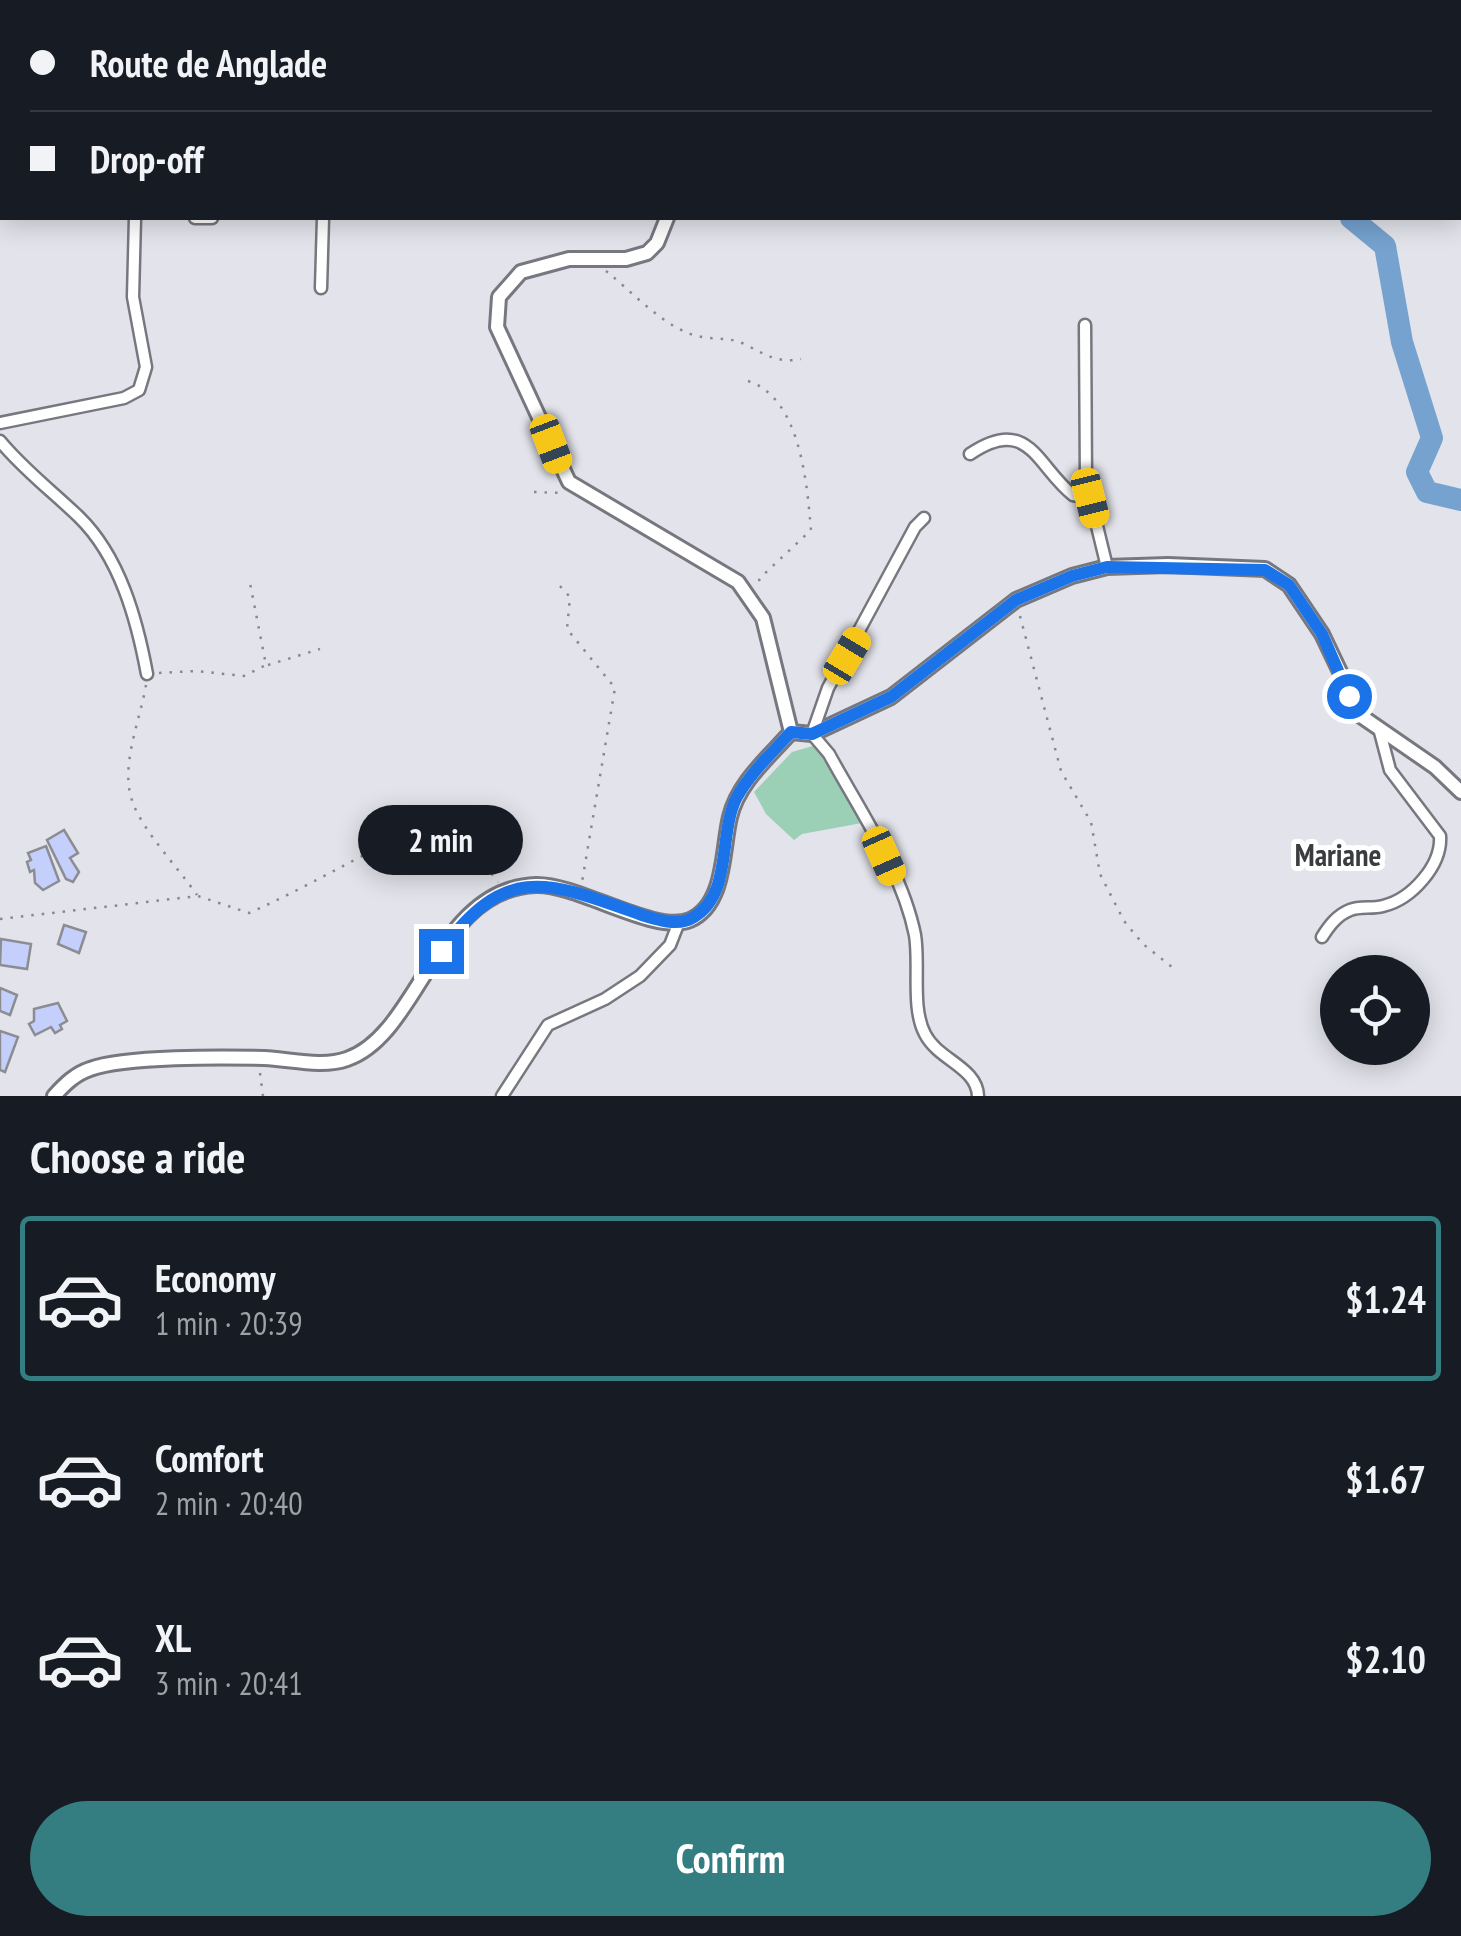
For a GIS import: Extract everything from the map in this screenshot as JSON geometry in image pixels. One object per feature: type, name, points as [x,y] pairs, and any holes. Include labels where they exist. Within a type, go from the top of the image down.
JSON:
[{"type":"street","points":[[0,423],[124,398],[140,390],[146,366],[133,297],[135,220]]},
{"type":"street","points":[[321,288],[324,220]]},
{"type":"street","points":[[666,220],[657,243],[647,253],[626,259],[590,257],[543,264],[521,272],[507,284],[495,312],[560,468],[577,490],[738,582],[750,595],[763,618],[791,732]]},
{"type":"street","points":[[1086,325],[1085,466],[1107,567]]},
{"type":"street","points":[[970,454],[996,438],[1005,438],[1034,452],[1073,496],[1090,498]]},
{"type":"street","points":[[0,440],[42,488],[77,515],[112,564],[139,630],[147,674]]},
{"type":"street","points":[[812,734],[828,688],[915,527],[924,518]]},
{"type":"street","points":[[791,732],[812,734],[923,676],[1016,600],[1072,576],[1107,567],[1265,570],[1289,585],[1322,634],[1361,716],[1435,767],[1461,792]]},
{"type":"street","points":[[54,1096],[68,1080],[106,1065],[261,1058],[330,1062],[368,1046],[462,923],[482,902],[506,892],[540,885],[580,893],[652,918],[679,922],[705,909],[718,884],[735,800],[791,732]]},
{"type":"street","points":[[1322,938],[1333,920],[1352,909],[1381,907],[1409,892],[1435,863],[1441,849],[1440,836],[1390,770],[1380,732]]},
{"type":"street","points":[[812,734],[830,754],[904,900],[915,936],[922,1031],[932,1045],[971,1075],[978,1096]]},
{"type":"street","points":[[502,1096],[548,1025],[605,999],[640,976],[670,945],[679,922]]},
{"type":"path","points":[[590,257],[671,325],[714,342],[738,340],[783,362],[801,359]]},
{"type":"path","points":[[748,381],[777,402],[804,456],[811,530],[760,578],[750,595]]},
{"type":"path","points":[[534,492],[577,490]]},
{"type":"path","points":[[250,583],[266,665]]},
{"type":"path","points":[[560,586],[570,597],[567,629],[615,688],[580,893]]},
{"type":"path","points":[[1016,600],[1061,770],[1091,822],[1100,874],[1124,921],[1142,944],[1176,971]]},
{"type":"path","points":[[198,896],[133,804],[129,783],[147,674],[196,671],[244,676],[266,665],[320,649]]},
{"type":"path","points":[[0,920],[198,896],[248,913],[303,889],[368,849],[432,824],[466,842],[506,892]]},
{"type":"path","points":[[261,1058],[263,1096]]},
{"type":"green space","points":[[816,745],[824,752],[862,823],[802,834],[794,840],[766,814],[754,792],[792,752]]},
{"type":"building","points":[[64,830],[78,853],[70,858],[79,872],[73,882],[66,879],[47,840]]},
{"type":"building","points":[[46,846],[59,881],[43,890],[35,883],[34,870],[30,872],[27,862],[31,860],[28,853]]},
{"type":"building","points":[[64,925],[86,932],[79,953],[58,944]]},
{"type":"building","points":[[1,939],[31,944],[27,969],[0,965]]},
{"type":"building","points":[[0,988],[17,995],[10,1015],[0,1011]]},
{"type":"building","points":[[58,1003],[67,1021],[60,1025],[62,1029],[55,1033],[51,1027],[35,1035],[29,1024],[34,1021],[34,1009]]},
{"type":"building","points":[[0,1031],[18,1037],[5,1072],[0,1070]]},
{"type":"waterway","points":[[1353,220],[1385,246],[1402,342],[1432,438],[1417,472],[1427,492],[1461,500]]},
{"type":"district","name":"Mariane","points":[[1338,856]]},
{"type":"route","points":[[441,951],[482,902],[540,885],[580,893],[652,918],[670,922],[691,920],[705,909],[718,884],[735,800],[791,732],[812,734],[891,697],[923,676],[1016,600],[1072,576],[1107,567],[1168,564],[1265,570],[1289,585],[1322,634],[1349,696]]}]
